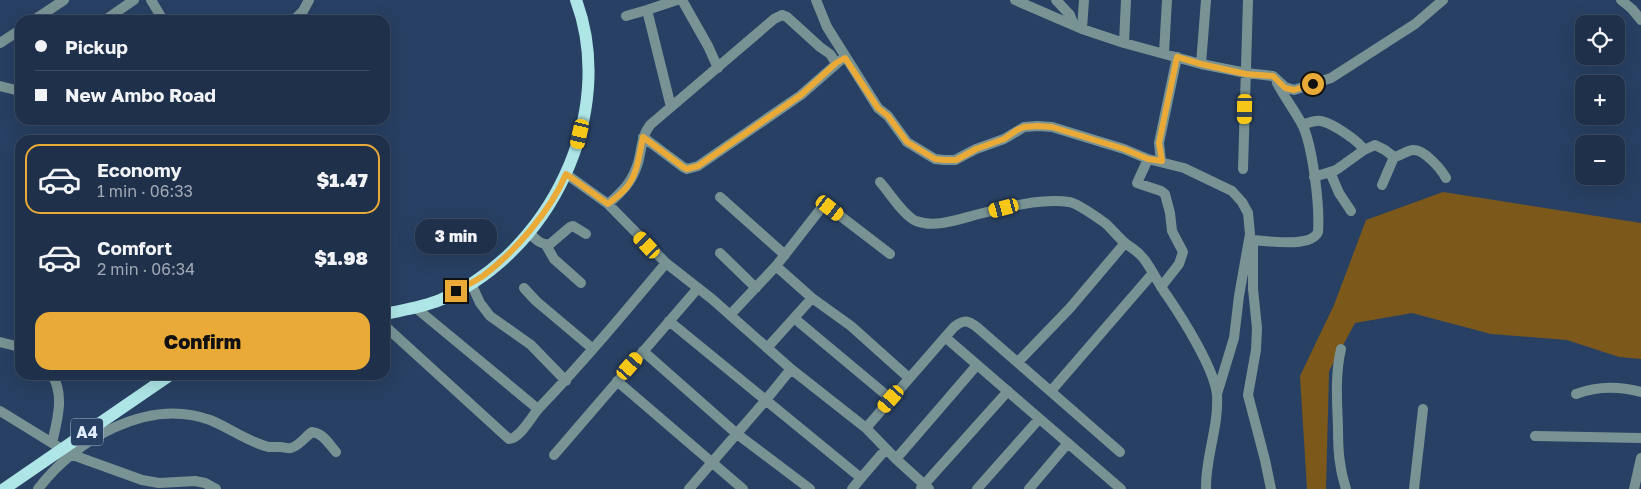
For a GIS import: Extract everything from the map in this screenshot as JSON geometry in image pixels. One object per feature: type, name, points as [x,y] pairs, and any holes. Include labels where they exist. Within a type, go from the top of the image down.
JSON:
[{"type":"main road","points":[[390,313],[416,308],[441,300],[483,276],[536,224],[566,174],[576,150],[587,95],[588,73],[585,36],[576,0]]},
{"type":"main road","name":"A4","points":[[4,489],[163,380]]},
{"type":"street","points":[[42,15],[64,0]]},
{"type":"street","points":[[112,15],[134,0]]},
{"type":"street","points":[[151,0],[160,15]]},
{"type":"street","points":[[299,15],[309,0]]},
{"type":"street","points":[[626,16],[677,0]]},
{"type":"street","points":[[682,0],[718,68]]},
{"type":"street","points":[[816,0],[840,61]]},
{"type":"street","points":[[1016,0],[1078,27],[1124,43],[1246,74],[1273,76],[1285,88],[1294,90],[1331,78],[1415,24],[1443,0]]},
{"type":"street","points":[[1056,0],[1078,27]]},
{"type":"street","points":[[1078,27],[1084,0]]},
{"type":"street","points":[[1124,43],[1126,0]]},
{"type":"street","points":[[1164,53],[1167,0]]},
{"type":"street","points":[[1201,64],[1206,0]]},
{"type":"street","points":[[1243,170],[1248,0]]},
{"type":"street","points":[[1621,0],[1641,20]]},
{"type":"street","points":[[647,10],[670,107]]},
{"type":"street","points":[[608,204],[627,187],[638,162],[643,137],[650,126],[774,19],[782,15],[787,17],[820,47],[840,61],[878,108],[888,116],[907,142],[935,159],[956,160],[976,149],[1004,139],[1024,127],[1038,126],[1052,127],[1124,149],[1148,159],[1184,168],[1232,191],[1242,202],[1248,213],[1252,237],[1257,328],[1256,350],[1248,395],[1271,489]]},
{"type":"street","points":[[0,43],[15,33]]},
{"type":"street","points":[[1162,161],[1159,143],[1177,57]]},
{"type":"street","points":[[643,137],[683,167],[687,169],[698,166],[801,95],[840,61]]},
{"type":"street","points":[[1252,237],[1293,243],[1309,240],[1318,235],[1319,224],[1314,177],[1302,124],[1273,76]]},
{"type":"street","points":[[1302,124],[1317,121],[1328,123],[1357,141],[1364,150]]},
{"type":"street","points":[[1314,177],[1336,170],[1372,146],[1379,146],[1394,157]]},
{"type":"street","points":[[1382,184],[1394,157],[1411,150],[1418,151],[1436,164],[1446,178]]},
{"type":"street","points":[[1148,159],[1137,183],[1165,194],[1170,213],[1171,228],[1183,252],[1179,264],[1161,287]]},
{"type":"street","points":[[1330,172],[1338,194],[1351,211]]},
{"type":"street","points":[[566,174],[608,204],[666,263],[730,315],[791,369],[866,428],[924,487],[1008,391]]},
{"type":"street","points":[[880,182],[914,221],[928,224],[949,222],[1013,206],[1070,202],[1104,223],[1124,242],[1134,247],[1153,273],[1200,349],[1217,394]]},
{"type":"street","points":[[720,197],[785,255]]},
{"type":"street","points":[[730,315],[776,266],[822,208],[830,208],[890,254]]},
{"type":"street","points":[[546,245],[573,226],[586,234]]},
{"type":"street","points":[[528,232],[542,244],[546,245],[554,259],[581,283]]},
{"type":"street","points":[[1206,489],[1205,473],[1212,442],[1217,394],[1234,338],[1239,296],[1252,237]]},
{"type":"street","points":[[1018,362],[1070,308],[1124,242]]},
{"type":"street","points":[[720,253],[756,288]]},
{"type":"street","points":[[390,331],[509,439],[518,435],[538,409],[566,380],[666,263]]},
{"type":"street","points":[[776,266],[812,298],[851,326],[909,378]]},
{"type":"street","points":[[1051,392],[1153,273]]},
{"type":"street","points":[[471,283],[480,303],[490,316],[531,345],[566,380]]},
{"type":"street","points":[[524,288],[536,301],[593,349]]},
{"type":"street","points":[[554,455],[698,288]]},
{"type":"street","points":[[767,348],[812,298]]},
{"type":"street","points":[[416,308],[538,409]]},
{"type":"street","points":[[794,318],[891,399]]},
{"type":"street","points":[[866,428],[945,337],[960,322],[969,320],[1120,452]]},
{"type":"street","points":[[669,321],[861,478]]},
{"type":"street","points":[[945,337],[1121,489]]},
{"type":"street","points":[[0,342],[15,346]]},
{"type":"street","points":[[1341,349],[1337,381],[1337,453],[1340,472],[1346,489]]},
{"type":"street","points":[[643,351],[737,434],[810,489]]},
{"type":"street","points":[[896,459],[977,365]]},
{"type":"street","points":[[689,489],[791,369]]},
{"type":"street","points":[[38,489],[62,449],[58,416],[59,390],[56,380]]},
{"type":"street","points":[[617,381],[742,489]]},
{"type":"street","points":[[1576,394],[1587,390],[1610,387],[1641,392]]},
{"type":"street","points":[[1414,489],[1423,409]]},
{"type":"street","points":[[0,412],[62,449],[142,480],[160,486],[195,481],[205,483],[216,489]]},
{"type":"street","points":[[62,449],[110,429],[146,417],[184,414],[208,420],[268,447],[290,448],[297,445],[312,432],[316,432],[336,452]]},
{"type":"street","points":[[977,489],[1039,418]]},
{"type":"street","points":[[1535,436],[1641,438]]},
{"type":"street","points":[[1029,489],[1068,443]]},
{"type":"street","points":[[852,489],[886,449]]},
{"type":"street","points":[[1634,489],[1641,458]]},
{"type":"shaded area","points":[[1443,192],[1641,223],[1641,359],[1619,357],[1567,340],[1491,334],[1412,313],[1355,323],[1329,371],[1326,489],[1307,489],[1300,376],[1334,305],[1366,220]]},
{"type":"route","points":[[456,291],[483,276],[510,252],[536,224],[564,181],[566,174],[608,204],[627,187],[638,162],[643,137],[683,167],[687,169],[698,166],[801,95],[820,80],[830,68],[845,58],[878,108],[888,116],[907,142],[935,159],[944,160],[956,160],[976,149],[1004,139],[1024,127],[1038,126],[1052,127],[1124,149],[1148,159],[1162,161],[1159,143],[1177,57],[1246,74],[1273,76],[1285,88],[1294,90],[1313,84]]}]
